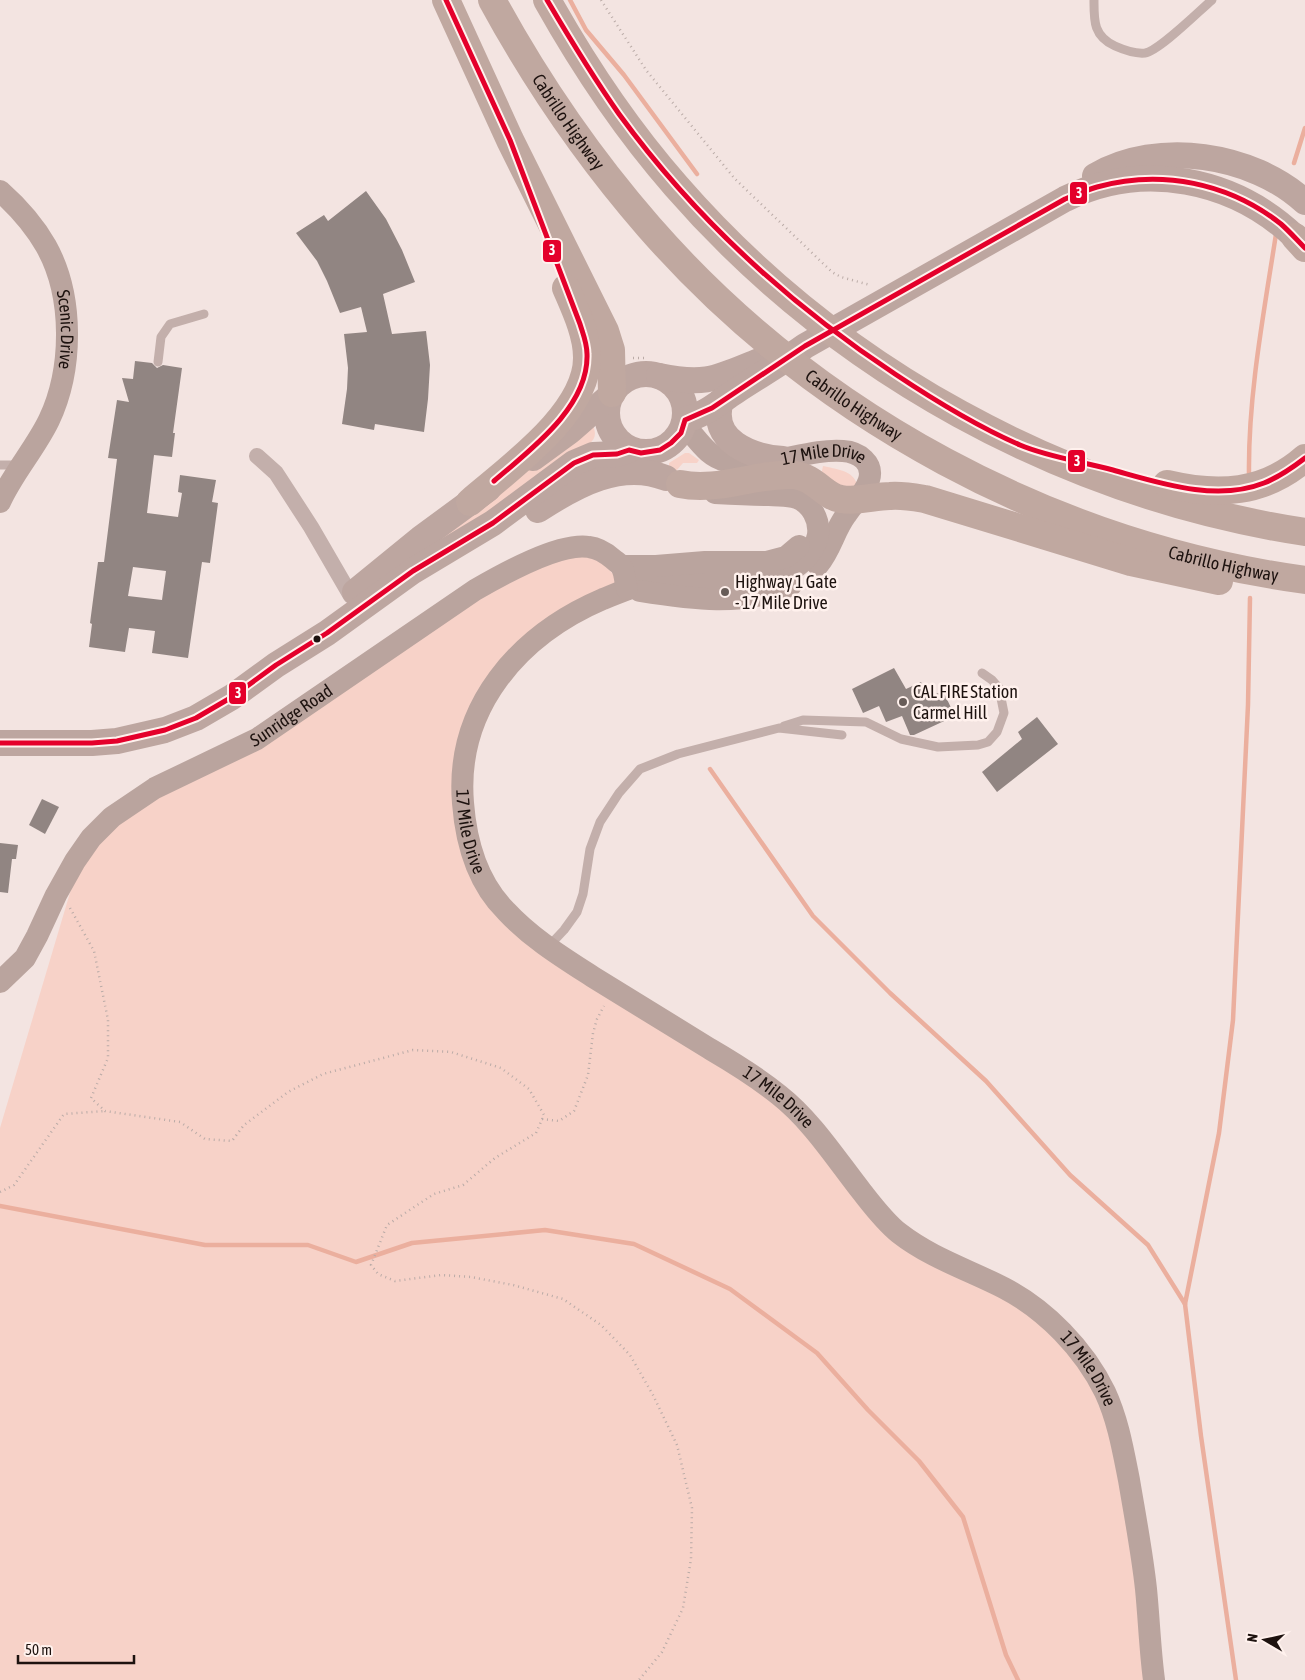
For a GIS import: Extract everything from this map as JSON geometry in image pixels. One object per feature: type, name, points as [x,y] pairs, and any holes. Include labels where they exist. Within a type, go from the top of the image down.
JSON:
[{"type":"highway","points":[[446,0],[510,140],[604,331],[611,356],[611,394]]},
{"type":"highway","name":"Cabrillo Highway","points":[[492,0],[529,66],[566,122],[644,222],[721,301],[772,345],[825,386],[881,424],[938,458],[1038,506],[1102,530],[1160,548],[1232,566],[1305,580]]},
{"type":"highway","points":[[548,0],[595,79],[633,133],[682,192],[746,258],[796,303],[877,363],[963,416],[1023,446],[1085,473],[1182,505],[1247,521],[1305,532]]},
{"type":"highway","points":[[470,502],[555,425],[580,388],[587,368],[587,349],[580,325],[510,140]]},
{"type":"highway","points":[[1023,446],[1148,480],[1213,492],[1235,491],[1256,486],[1283,474],[1305,458]]},
{"type":"highway","points":[[673,481],[702,486],[794,475],[810,480],[837,498],[857,500],[891,496],[925,499],[1106,555],[1156,568],[1222,582],[1255,586],[1305,588]]},
{"type":"main road","points":[[1065,199],[1099,173],[1123,164],[1148,158],[1188,156],[1227,162],[1305,183]]},
{"type":"main road","points":[[1253,169],[1275,180],[1305,202]]},
{"type":"main road","points":[[684,422],[698,417],[721,401],[757,370],[805,346],[1065,199],[1092,188],[1127,181],[1164,179],[1197,183],[1220,189],[1252,204],[1302,237]]},
{"type":"main road","name":"Scenic Drive","points":[[0,191],[22,211],[46,247],[60,282],[66,320],[66,361],[58,398],[45,428],[11,465],[0,502]]},
{"type":"main road","points":[[276,665],[306,635],[398,557],[470,502],[560,439],[611,394],[620,382],[632,376],[645,374],[682,380],[706,381],[757,370]]},
{"type":"main road","points":[[611,394],[606,412],[609,428],[620,444],[633,450],[654,452],[665,447],[681,433],[684,422],[685,406],[679,393],[670,383],[659,376]]},
{"type":"main road","points":[[721,401],[718,412],[719,420],[725,434],[731,441],[754,454],[782,459]]},
{"type":"main road","name":"17 Mile Drive","points":[[627,589],[706,599],[735,599],[773,593],[795,583],[815,568],[828,549],[840,523],[867,486],[870,474],[867,464],[860,456],[850,452],[837,451],[741,463],[718,459],[705,449],[684,422]]},
{"type":"main road","points":[[0,744],[108,742],[135,738],[166,730],[204,714],[334,628],[412,571],[464,542],[579,460],[593,455],[618,454],[633,450]]},
{"type":"main road","name":"17 Mile Drive","points":[[633,450],[650,469],[673,481],[709,493],[791,496],[808,505],[815,514],[818,526],[818,533],[813,547],[799,565],[779,576],[754,580],[662,580],[627,589],[588,605],[557,623],[533,641],[516,657],[485,700],[474,722],[466,747],[462,773],[463,800],[466,829],[474,858],[496,902],[517,923],[547,948],[738,1066],[779,1094],[817,1133],[871,1203],[896,1231],[926,1251],[1004,1288],[1028,1302],[1058,1328],[1086,1360],[1103,1388],[1113,1413],[1123,1450],[1136,1520],[1154,1680]]},
{"type":"main road","points":[[464,542],[511,524],[570,490],[595,479],[632,471],[646,472],[673,481]]},
{"type":"main road","points":[[627,589],[621,566],[656,566],[705,562],[759,563],[774,561],[791,554],[800,545],[808,528],[810,516],[808,505]]},
{"type":"main road","name":"Sunridge Road","points":[[0,982],[16,968],[32,948],[61,884],[91,838],[126,806],[155,788],[257,739],[491,581],[538,559],[580,546],[601,550],[621,566]]},
{"type":"street","points":[[257,456],[276,472],[351,596]]},
{"type":"lane","points":[[1094,0],[1096,29],[1102,37],[1110,44],[1119,48],[1146,53],[1157,47],[1212,0]]},
{"type":"lane","points":[[158,362],[160,337],[170,324],[204,314]]},
{"type":"lane","points":[[547,948],[564,930],[577,912],[583,894],[590,849],[600,822],[618,794],[640,769],[678,754],[803,720],[866,722],[901,739],[929,745],[978,745],[988,742],[998,732],[1004,713],[998,688],[992,680],[982,673]]},
{"type":"lane","points":[[779,728],[842,735]]},
{"type":"path","points":[[601,0],[646,70],[735,179],[832,272],[874,287],[877,305]]},
{"type":"path","points":[[61,884],[71,910],[94,951],[108,1020],[108,1058],[91,1098],[105,1111]]},
{"type":"path","points":[[542,1119],[559,1121],[574,1111],[588,1075],[592,1033],[597,1019],[615,990]]},
{"type":"path","points":[[0,1192],[14,1185],[64,1114],[105,1111],[180,1122],[205,1139],[232,1141],[244,1125],[288,1092],[323,1074],[413,1050],[451,1052],[501,1068],[529,1089],[544,1115],[536,1133],[495,1158],[463,1185],[434,1194],[387,1225],[371,1265],[378,1274],[395,1281],[441,1275],[471,1277],[513,1285],[564,1299],[601,1325],[630,1355],[653,1395],[677,1445],[692,1508],[691,1558],[683,1608],[662,1652],[639,1680]]},
{"type":"shaded area","points":[[593,425],[595,436],[589,444],[444,544],[441,534],[478,505]]},
{"type":"shaded area","points":[[685,453],[689,453],[699,460],[697,463],[683,463],[676,471],[669,468],[669,463]]},
{"type":"shaded area","points":[[823,466],[848,473],[857,485],[848,490],[821,475]]},
{"type":"shaded area","points":[[587,546],[627,589],[516,657],[462,773],[496,902],[738,1066],[871,1203],[1004,1288],[1103,1389],[1154,1680],[0,1680],[0,1128],[83,849],[190,771],[460,600]]},
{"type":"building","points":[[366,191],[386,219],[402,250],[415,282],[383,294],[392,334],[426,331],[430,365],[424,432],[375,424],[374,430],[342,424],[348,368],[344,334],[367,332],[361,307],[340,313],[317,261],[296,233],[324,215],[328,221]]},
{"type":"building","points":[[135,361],[152,363],[157,368],[163,365],[182,368],[173,433],[175,433],[172,457],[154,455],[147,513],[178,517],[182,493],[178,492],[180,475],[216,480],[212,502],[218,503],[210,563],[202,562],[188,658],[152,653],[155,631],[129,628],[125,652],[89,647],[92,624],[90,623],[98,562],[104,562],[117,459],[108,458],[117,400],[129,402],[122,378],[133,379]],"holes":[[[133,567],[166,571],[162,600],[128,596]]]},
{"type":"building","name":"CAL FIRE Station Carmel Hill","points":[[894,668],[906,689],[921,682],[929,697],[943,691],[955,716],[914,735],[910,735],[902,716],[886,722],[879,706],[863,713],[852,689]]},
{"type":"building","name":"CAL FIRE Station Carmel Hill","points":[[1037,717],[1058,744],[997,792],[982,772],[1022,739],[1018,732]]},
{"type":"building","points":[[42,799],[59,807],[45,834],[29,825]]},
{"type":"building","points":[[0,843],[18,845],[16,859],[12,859],[8,893],[0,892]]},
{"type":"waterway","points":[[570,0],[586,30],[624,75],[697,174]]},
{"type":"waterway","points":[[1294,163],[1305,128]]},
{"type":"waterway","points":[[1249,474],[1249,444],[1254,384],[1276,234]]},
{"type":"waterway","points":[[1236,1680],[1201,1436],[1185,1304],[1219,1133],[1233,1020],[1248,705],[1250,598]]},
{"type":"waterway","points":[[710,769],[813,916],[890,993],[986,1081],[1070,1175],[1148,1245],[1185,1304]]},
{"type":"waterway","points":[[0,1206],[205,1245],[308,1245],[356,1262],[412,1243],[545,1230],[634,1244],[730,1289],[817,1353],[868,1410],[919,1461],[963,1517],[1006,1655],[1018,1680]]},
{"type":"transit line","name":"3","points":[[446,0],[510,140],[580,324],[587,350],[585,373],[578,392],[568,409],[540,441],[494,481]]},
{"type":"transit line","name":"3","points":[[547,0],[619,114],[648,152],[711,223],[781,288],[818,318],[856,347],[940,403],[987,430],[1031,449],[1169,485],[1188,488],[1208,491],[1246,488],[1275,478],[1305,458]]},
{"type":"transit line","name":"3","points":[[0,743],[92,743],[117,741],[165,730],[196,718],[232,697],[276,665],[327,633],[413,571],[493,523],[574,463],[593,455],[617,454],[629,450],[641,453],[660,450],[681,433],[685,420],[712,408],[805,346],[1065,199],[1085,191],[1121,182],[1145,179],[1194,183],[1239,198],[1261,210],[1281,224],[1305,248]]},
{"type":"place","name":"Highway 1 Gate - 17 Mile Drive","points":[[725,592]]},
{"type":"place","name":"CAL FIRE Station Carmel Hill","points":[[903,702]]}]
